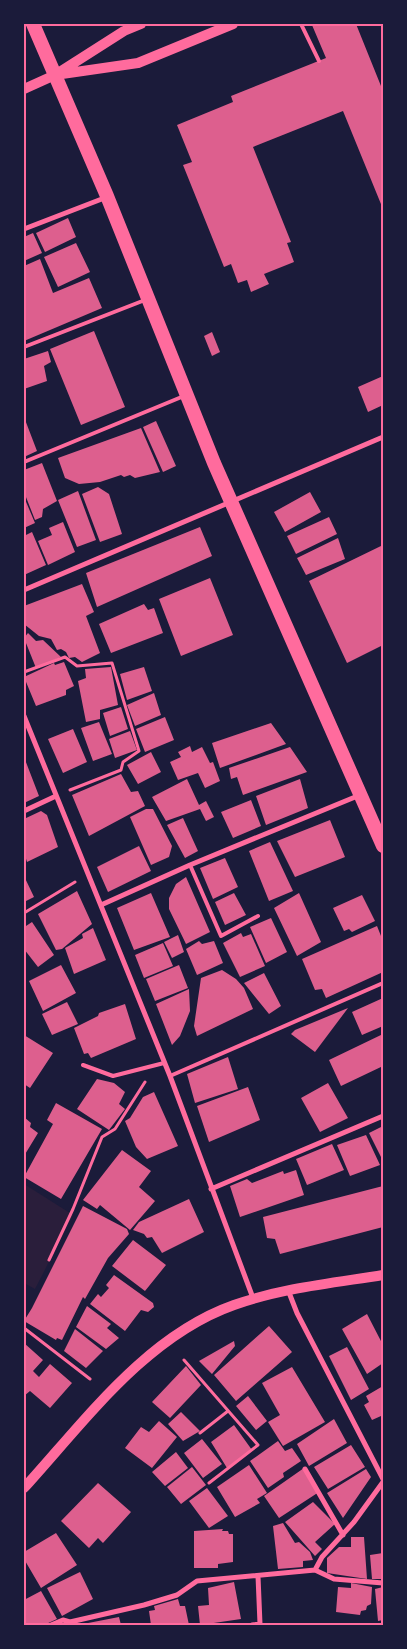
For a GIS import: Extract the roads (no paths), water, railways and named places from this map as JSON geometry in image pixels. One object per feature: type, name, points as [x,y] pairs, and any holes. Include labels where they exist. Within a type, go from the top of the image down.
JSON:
[{"type":"highway","points":[[33,24],[108,196],[186,395],[231,503],[383,846]]},
{"type":"main road","points":[[24,89],[55,75],[124,31],[141,24]]},
{"type":"main road","points":[[55,75],[138,63],[233,24]]},
{"type":"main road","points":[[24,1488],[148,1355],[197,1322],[253,1298],[288,1290],[383,1275]]},
{"type":"street","points":[[24,229],[108,196]]},
{"type":"street","points":[[24,590],[383,437]]},
{"type":"street","points":[[24,716],[170,1076],[210,1189],[253,1298]]},
{"type":"street","points":[[101,905],[360,795]]},
{"type":"street","points":[[24,811],[56,796]]},
{"type":"street","points":[[210,1189],[383,1116]]},
{"type":"street","points":[[288,1290],[297,1313],[383,1480],[343,1535],[322,1557],[315,1570]]},
{"type":"street","points":[[305,1469],[343,1535]]},
{"type":"street","points":[[51,1625],[63,1620],[70,1622],[144,1605],[177,1595],[197,1581],[315,1570],[334,1579],[383,1583]]},
{"type":"street","points":[[252,1625],[260,1624],[258,1576]]},
{"type":"lane","points":[[302,24],[319,61]]},
{"type":"lane","points":[[24,347],[149,298]]},
{"type":"lane","points":[[24,462],[186,395]]},
{"type":"lane","points":[[190,866],[221,936],[258,916]]},
{"type":"lane","points":[[170,1076],[383,983]]},
{"type":"lane","points":[[83,1065],[113,1076],[164,1063]]}]
